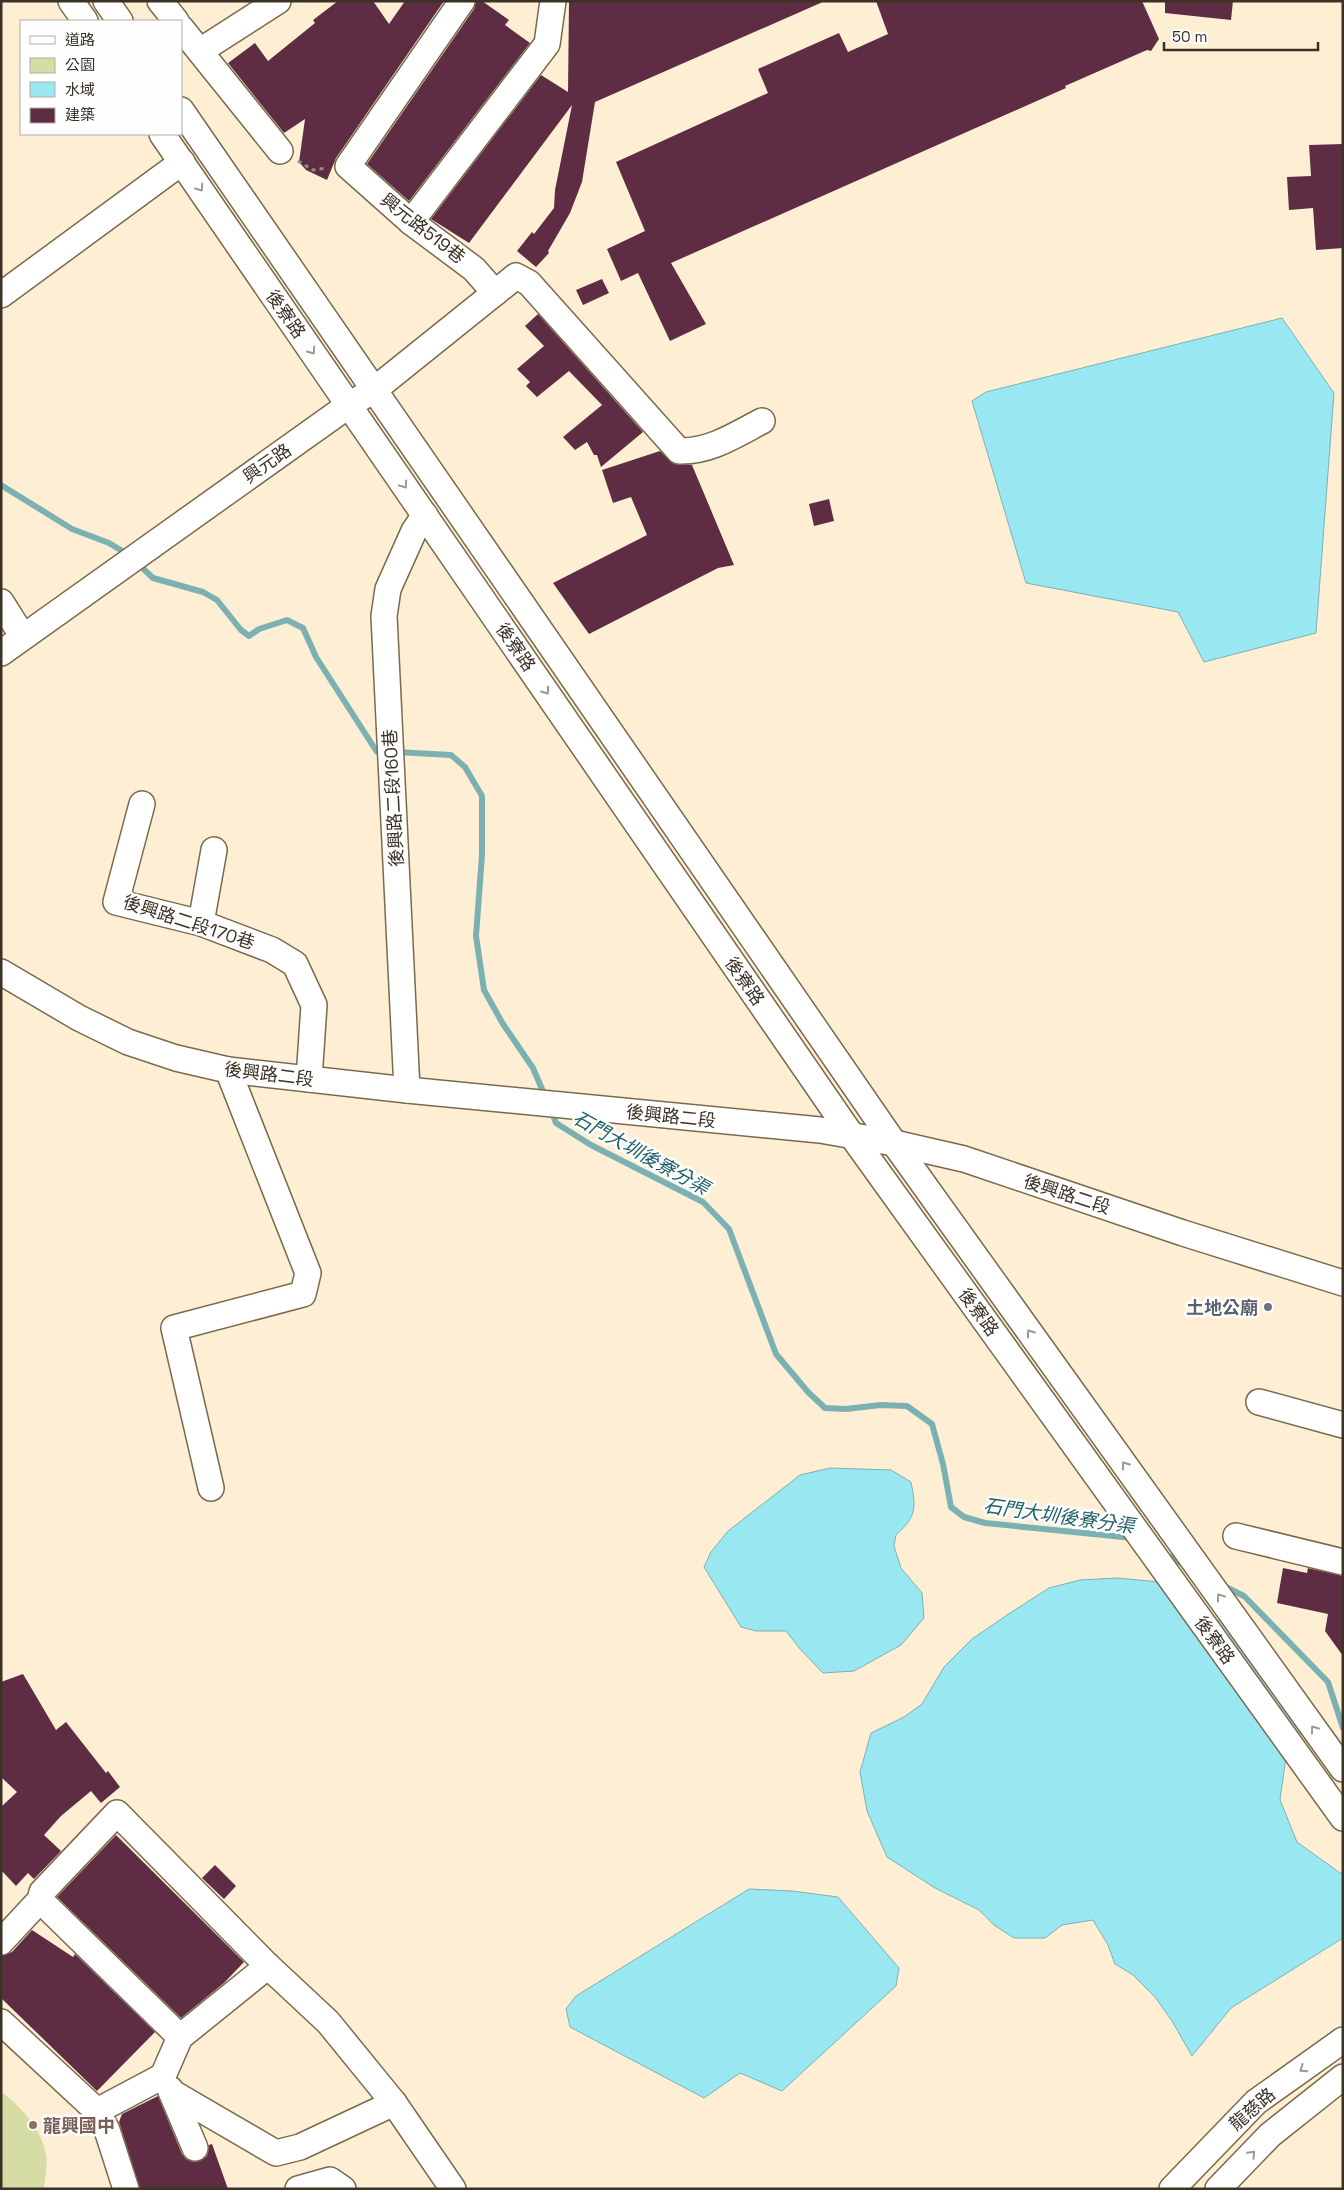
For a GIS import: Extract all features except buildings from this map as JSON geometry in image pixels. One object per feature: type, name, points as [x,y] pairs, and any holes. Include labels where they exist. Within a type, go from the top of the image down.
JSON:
[{"type":"street","points":[[71,1],[84,20]]},
{"type":"street","points":[[106,1],[119,20]]},
{"type":"street","points":[[160,1],[175,20]]},
{"type":"street","points":[[200,51],[278,1]]},
{"type":"street","points":[[348,166],[462,1]]},
{"type":"street","points":[[410,222],[547,44],[553,1]]},
{"type":"street","points":[[182,29],[280,151]]},
{"type":"street","name":"後寮路","points":[[182,111],[894,1144],[1343,1769]]},
{"type":"street","name":"後寮路","points":[[163,135],[852,1136],[1343,1818]]},
{"type":"street","points":[[1,295],[182,162]]},
{"type":"street","name":"興元路519巷","points":[[348,166],[410,222],[474,269],[495,293]]},
{"type":"street","name":"興元路","points":[[1,653],[349,405],[374,390],[516,276],[529,283],[679,451],[697,452],[720,443],[762,421]]},
{"type":"street","name":"後興路二段160巷","points":[[407,1090],[384,616],[388,589],[414,531],[425,515]]},
{"type":"street","points":[[1,602],[22,637]]},
{"type":"street","name":"後興路二段170巷","points":[[142,804],[116,902],[202,923],[272,950],[294,964],[314,1005],[309,1079]]},
{"type":"street","points":[[202,923],[214,850]]},
{"type":"street","name":"後興路二段","points":[[1,972],[79,1018],[128,1042],[176,1058],[228,1070],[407,1090],[820,1130],[894,1144],[964,1160],[1183,1233],[1343,1283]]},
{"type":"street","points":[[211,1488],[174,1328],[303,1294],[308,1273],[228,1070]]},
{"type":"street","points":[[1259,1402],[1343,1425]]},
{"type":"street","points":[[1236,1536],[1343,1562]]},
{"type":"street","points":[[1,1942],[40,1900],[42,1892],[117,1813],[268,1966],[328,2022],[394,2103],[453,2189]]},
{"type":"street","points":[[40,1900],[180,2037]]},
{"type":"street","points":[[195,2148],[168,2084],[180,2037],[268,1966]]},
{"type":"street","points":[[1,2022],[97,2111],[107,2130],[126,2189]]},
{"type":"street","name":"龍慈路","points":[[1172,2189],[1256,2102],[1343,2040]]},
{"type":"street","name":"龍慈路","points":[[1218,2189],[1270,2135],[1343,2077]]},
{"type":"street","points":[[168,2084],[276,2153],[300,2147],[394,2103]]},
{"type":"street","points":[[97,2111],[168,2084]]},
{"type":"street","points":[[298,2189],[330,2180],[343,2189]]},
{"type":"path","points":[[280,151],[313,170],[348,166]]},
{"type":"green space","points":[[1,2092],[30,2119],[44,2145],[47,2167],[44,2189],[1,2189]]},
{"type":"water","points":[[1282,318],[1334,393],[1316,633],[1204,662],[1178,612],[1026,583],[972,401],[986,392]]},
{"type":"water","points":[[830,1468],[891,1470],[911,1482],[914,1499],[913,1511],[908,1522],[896,1535],[894,1546],[901,1568],[922,1593],[924,1618],[901,1645],[854,1671],[823,1673],[786,1631],[756,1631],[741,1627],[704,1567],[711,1552],[728,1531],[800,1475]]},
{"type":"water","points":[[1117,1578],[1159,1582],[1205,1617],[1251,1630],[1306,1724],[1286,1757],[1280,1800],[1297,1842],[1343,1875],[1343,1938],[1231,2008],[1192,2056],[1172,2021],[1155,1997],[1133,1975],[1115,1964],[1108,1945],[1093,1920],[1062,1925],[1045,1938],[1014,1938],[994,1925],[979,1910],[935,1888],[887,1857],[867,1811],[860,1772],[871,1733],[904,1717],[922,1704],[944,1667],[972,1639],[1049,1588],[1080,1580]]},
{"type":"water","points":[[749,1889],[792,1891],[838,1897],[899,1968],[896,1986],[782,2091],[740,2073],[704,2098],[570,2027],[566,2009],[576,1996]]},
{"type":"waterway","name":"石門大圳後寮分渠","points":[[1,485],[72,529],[109,543],[129,555]]},
{"type":"waterway","name":"石門大圳後寮分渠","points":[[136,562],[153,578],[203,592],[217,600],[241,630],[249,636],[259,629],[287,620],[303,628],[316,657],[377,752],[386,752]]},
{"type":"waterway","name":"石門大圳後寮分渠","points":[[396,752],[451,755],[465,767],[482,796],[482,855],[476,936],[484,990],[503,1024],[533,1068],[545,1096]]},
{"type":"waterway","name":"石門大圳後寮分渠","points":[[551,1110],[556,1123],[591,1145],[703,1202],[729,1229],[776,1354],[808,1392],[825,1408],[846,1409],[881,1405],[907,1406],[932,1424],[943,1464],[951,1507],[964,1517],[985,1523],[1133,1538]]},
{"type":"waterway","name":"石門大圳後寮分渠","points":[[1164,1554],[1187,1566]]},
{"type":"waterway","name":"石門大圳後寮分渠","points":[[1222,1585],[1244,1596],[1328,1682],[1343,1728]]},
{"type":"place","name":"土地公廟","points":[[1268,1307]]},
{"type":"place","name":"龍興國中","points":[[33,2125]]}]
